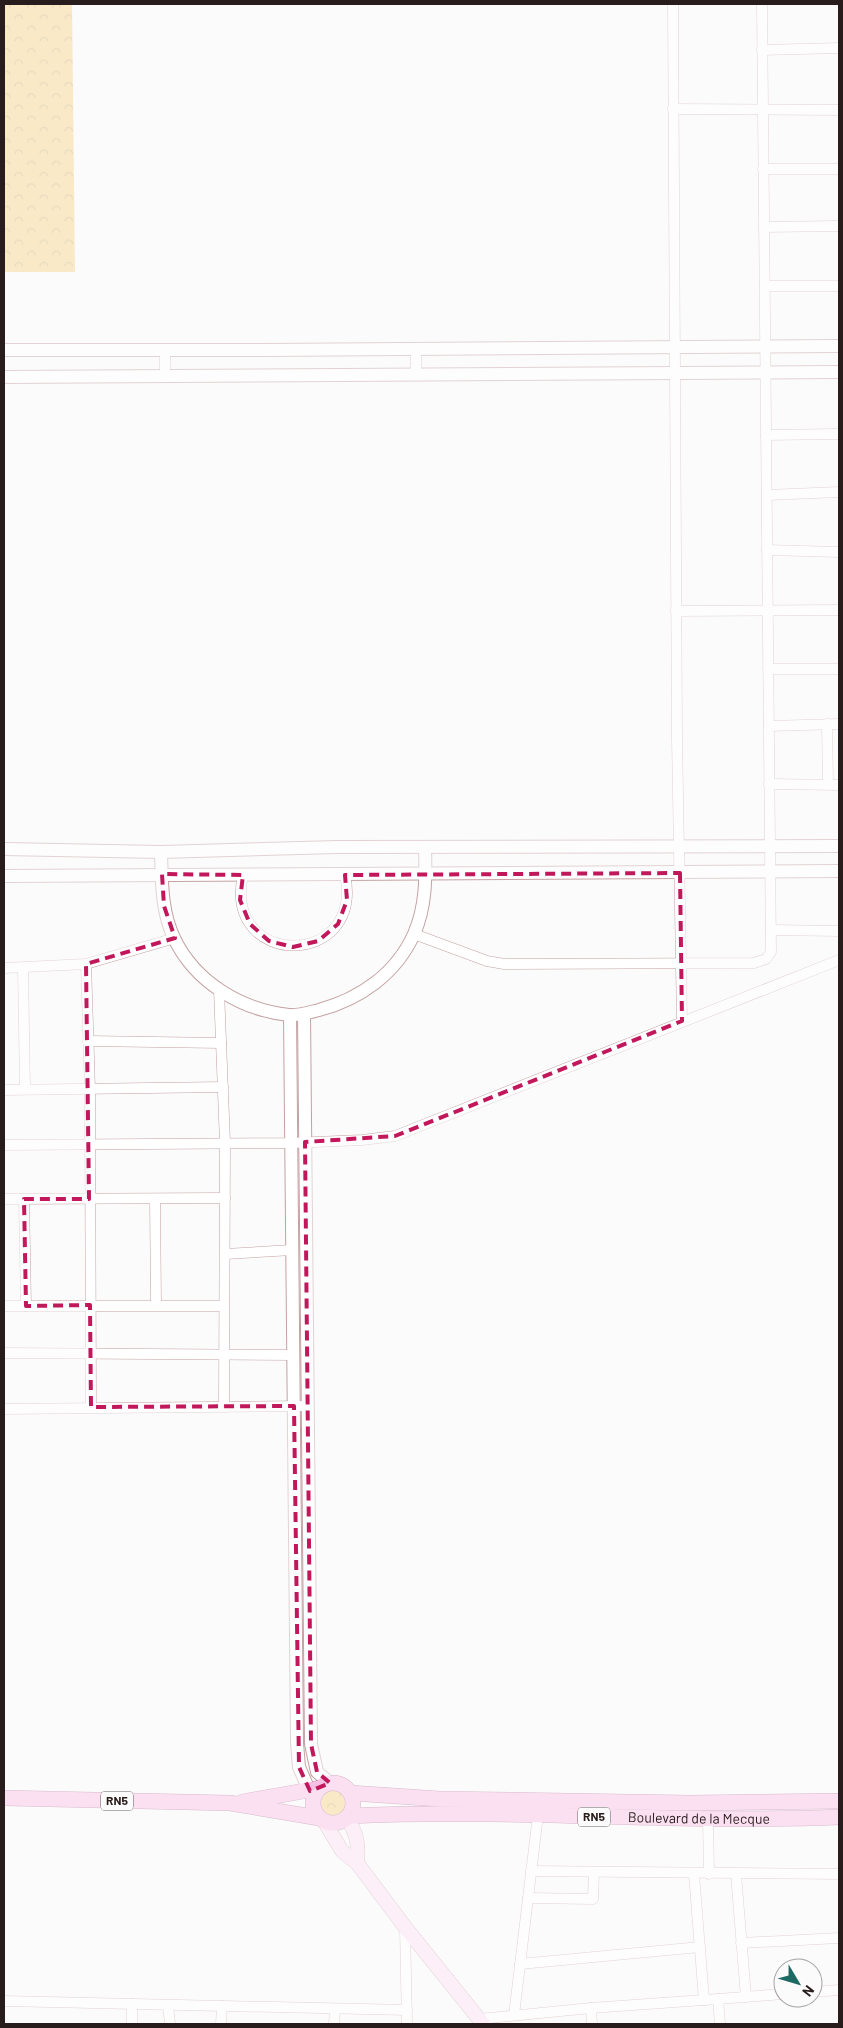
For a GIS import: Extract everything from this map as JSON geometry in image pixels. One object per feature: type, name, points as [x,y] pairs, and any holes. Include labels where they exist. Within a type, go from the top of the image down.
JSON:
[{"type":"main road","name":"Boulevard de la Mecque","points":[[318,1790],[342,1785],[351,1793],[440,1799],[691,1802],[839,1801]]},
{"type":"main road","name":"RN5","points":[[4,1798],[230,1803],[318,1790]]},
{"type":"main road","points":[[318,1790],[315,1812],[342,1851],[357,1863],[404,1927],[481,2022]]},
{"type":"main road","points":[[351,1793],[354,1805],[348,1817],[355,1833],[358,1848],[357,1863]]},
{"type":"main road","name":"Boulevard de la Mecque","points":[[230,1803],[336,1824],[348,1817],[465,1814],[708,1819],[839,1817]]},
{"type":"street","points":[[673,4],[676,611],[682,1021]]},
{"type":"street","points":[[414,934],[494,963],[762,961],[771,952],[762,4]]},
{"type":"street","points":[[762,50],[839,48]]},
{"type":"street","points":[[673,109],[839,110]]},
{"type":"street","points":[[763,168],[839,169]]},
{"type":"street","points":[[764,227],[839,226]]},
{"type":"street","points":[[764,286],[839,286]]},
{"type":"street","points":[[4,350],[839,346]]},
{"type":"street","points":[[416,349],[416,375]]},
{"type":"street","points":[[165,350],[165,376]]},
{"type":"street","points":[[4,377],[839,372]]},
{"type":"street","points":[[766,435],[839,434]]},
{"type":"street","points":[[766,495],[839,492]]},
{"type":"street","points":[[767,550],[839,552]]},
{"type":"street","points":[[676,611],[839,610]]},
{"type":"street","points":[[768,669],[839,669]]},
{"type":"street","points":[[827,724],[828,784]]},
{"type":"street","points":[[769,726],[839,724]]},
{"type":"street","points":[[769,784],[839,784]]},
{"type":"street","points":[[4,849],[161,852],[327,847],[839,846]]},
{"type":"street","points":[[161,852],[164,906],[174,938],[193,967],[219,990],[250,1005],[290,1015],[304,1014],[332,1007],[372,986],[389,972],[403,954],[414,934],[424,902],[425,848]]},
{"type":"street","points":[[4,876],[839,871]]},
{"type":"street","points":[[243,875],[240,887],[240,900],[250,924],[269,941],[294,947],[318,941],[329,934],[338,924],[344,913],[347,900],[348,888],[345,875]]},
{"type":"street","points":[[771,930],[839,931]]},
{"type":"street","points":[[4,968],[86,964],[174,938]]},
{"type":"street","points":[[4,1145],[292,1143],[362,1140],[395,1136],[839,960]]},
{"type":"street","points":[[86,964],[90,1090],[91,1407]]},
{"type":"street","points":[[23,968],[25,1089]]},
{"type":"street","points":[[219,990],[225,1143],[224,1407]]},
{"type":"street","points":[[304,1014],[311,1744],[317,1772],[318,1790]]},
{"type":"street","points":[[290,1015],[297,1743],[299,1767],[318,1790]]},
{"type":"street","points":[[88,1041],[221,1043]]},
{"type":"street","points":[[4,1090],[223,1087]]},
{"type":"street","points":[[4,1199],[225,1198]]},
{"type":"street","points":[[24,1199],[26,1306]]},
{"type":"street","points":[[155,1199],[156,1305]]},
{"type":"street","points":[[224,1254],[292,1250]]},
{"type":"street","points":[[4,1306],[224,1306]]},
{"type":"street","points":[[4,1353],[293,1355]]},
{"type":"street","points":[[4,1409],[308,1406]]},
{"type":"street","points":[[513,2019],[538,1816]]},
{"type":"street","points":[[708,1819],[710,1874]]},
{"type":"street","points":[[531,1871],[839,1874]]},
{"type":"street","points":[[528,1898],[593,1899],[594,1872]]},
{"type":"street","points":[[694,1874],[704,2000]]},
{"type":"street","points":[[736,1874],[746,1997]]},
{"type":"street","points":[[404,1927],[407,2024]]},
{"type":"street","points":[[741,1943],[839,1938]]},
{"type":"street","points":[[520,1964],[700,1946]]},
{"type":"street","points":[[823,1991],[839,1990]]},
{"type":"street","points":[[481,2022],[591,2008],[773,1995]]},
{"type":"street","points":[[718,1999],[720,2024]]},
{"type":"street","points":[[4,2001],[407,2010]]},
{"type":"street","points":[[132,2004],[132,2024]]},
{"type":"street","points":[[168,2005],[170,2024]]},
{"type":"street","points":[[221,2024],[222,2006]]},
{"type":"street","points":[[591,2008],[592,2024]]},
{"type":"street","points":[[334,2024],[335,2009]]},
{"type":"highlighted area","points":[[680,873],[682,1021],[395,1136],[305,1142],[311,1744],[317,1772],[330,1783],[310,1791],[299,1767],[294,1406],[91,1407],[90,1305],[26,1306],[24,1199],[89,1199],[86,964],[175,938],[164,906],[162,874],[243,875],[240,900],[250,924],[269,941],[293,947],[318,941],[338,924],[347,900],[345,875]]},
{"type":"green space","points":[[4,4],[72,4],[75,272],[4,272]]},
{"type":"green space","points":[[333,1786],[340,1787],[345,1791],[349,1796],[349,1810],[345,1815],[340,1819],[333,1820],[326,1819],[321,1815],[317,1810],[316,1803],[317,1796],[321,1791],[326,1787]]}]
